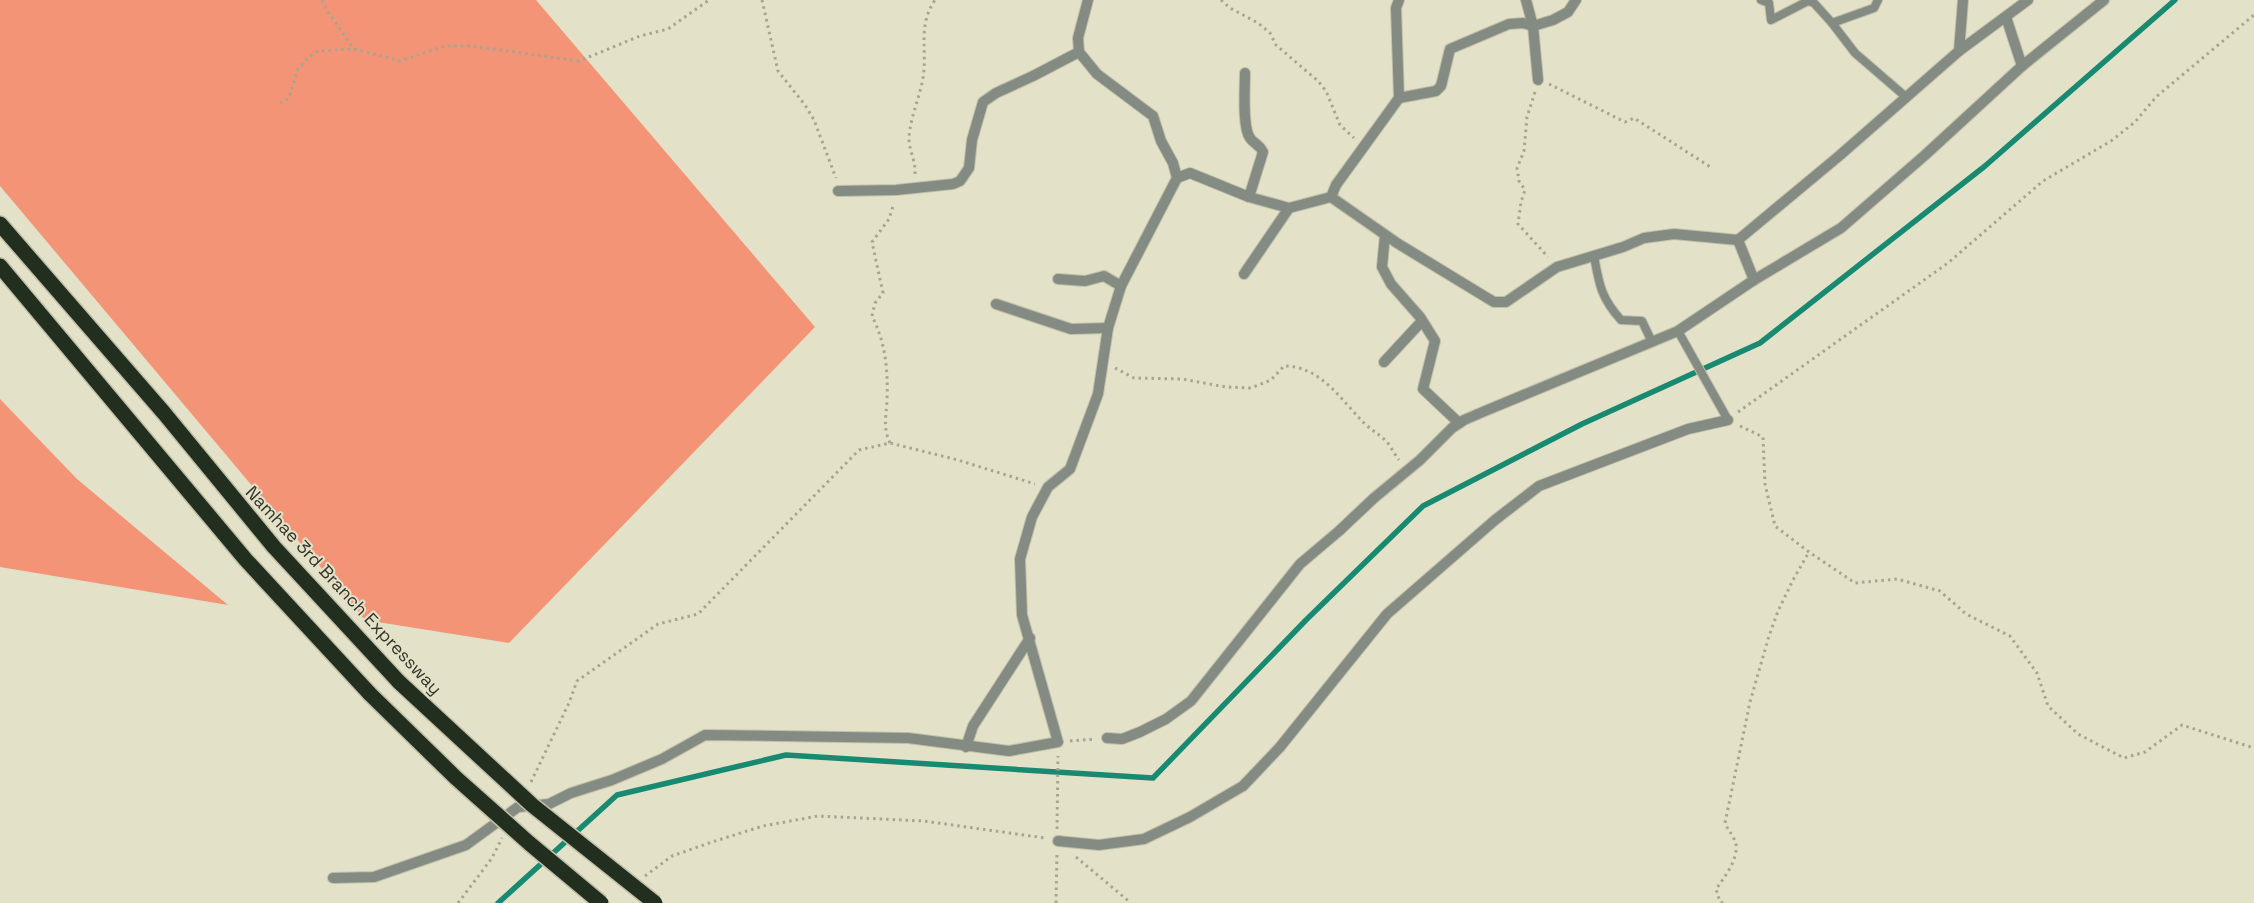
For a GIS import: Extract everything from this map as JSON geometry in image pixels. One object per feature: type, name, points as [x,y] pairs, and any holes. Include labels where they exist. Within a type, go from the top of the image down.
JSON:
[{"type":"highway","name":"Namhae 3rd Branch Expressway","points":[[0,224],[164,413],[274,547],[399,682],[532,805],[655,903]]},
{"type":"highway","points":[[0,266],[246,560],[370,694],[456,778],[529,843],[602,903]]},
{"type":"street","points":[[333,878],[374,877],[466,845],[518,807],[549,804],[571,793],[612,780],[662,759],[705,735],[908,738],[1009,752],[1058,742],[1022,615],[1020,559],[1032,517],[1048,487],[1070,470],[1098,394],[1108,328],[1121,286],[1177,178],[1173,163],[1160,141],[1152,116],[1096,74],[1079,52],[1078,38],[1088,0]]},
{"type":"street","points":[[1331,197],[1336,185],[1399,98],[1396,8],[1399,0]]},
{"type":"street","points":[[1526,0],[1532,26],[1538,80]]},
{"type":"street","points":[[1399,98],[1436,91],[1440,86],[1450,49],[1509,24],[1524,23],[1532,26],[1553,20],[1568,12],[1576,0]]},
{"type":"street","points":[[1959,51],[1963,0]]},
{"type":"street","points":[[1177,178],[1190,174],[1249,196],[1289,208],[1331,197],[1385,235],[1494,302],[1506,302],[1557,267],[1623,247],[1644,238],[1674,234],[1738,240],[1839,156],[1959,51],[2028,0]]},
{"type":"street","points":[[1107,738],[1122,739],[1140,732],[1166,719],[1191,701],[1300,564],[1459,423],[1678,331],[1754,280],[1841,228],[1924,156],[2022,66],[2104,0]]},
{"type":"street","points":[[2006,17],[2022,66]]},
{"type":"street","points":[[838,191],[896,190],[953,184],[960,181],[969,168],[972,140],[983,102],[996,93],[1079,52]]},
{"type":"street","points":[[1245,73],[1246,130],[1250,139],[1259,145],[1263,152],[1249,196]]},
{"type":"street","points":[[1244,274],[1289,208]]},
{"type":"street","points":[[1385,235],[1382,267],[1391,284],[1422,320],[1435,340],[1424,389],[1459,423]]},
{"type":"street","points":[[1738,240],[1754,280]]},
{"type":"street","points":[[1058,279],[1085,281],[1104,276],[1121,286]]},
{"type":"street","points":[[996,304],[1071,329],[1108,328]]},
{"type":"street","points":[[1384,362],[1422,320]]},
{"type":"street","points":[[1058,842],[1100,845],[1144,839],[1190,817],[1243,786],[1280,747],[1387,614],[1495,520],[1539,486],[1688,429],[1728,420]]},
{"type":"street","points":[[966,747],[973,726],[1030,638]]},
{"type":"lane","points":[[1761,0],[1769,3],[1771,20],[1808,1],[1814,2],[1854,53],[1906,97]]},
{"type":"lane","points":[[1832,23],[1874,8],[1878,0]]},
{"type":"lane","points":[[1594,256],[1598,280],[1608,305],[1622,320],[1642,320],[1652,342]]},
{"type":"lane","points":[[1678,331],[1728,420]]},
{"type":"path","points":[[322,0],[328,12],[354,49]]},
{"type":"path","points":[[280,103],[289,98],[298,69],[318,51],[354,49],[400,61],[445,46],[454,46],[492,48],[546,58],[579,61],[640,36],[668,29],[709,0]]},
{"type":"path","points":[[762,0],[778,71],[781,78],[805,105],[814,120],[831,161],[838,191]]},
{"type":"path","points":[[915,188],[916,170],[909,148],[909,135],[913,112],[923,82],[924,19],[935,0]]},
{"type":"path","points":[[1221,0],[1230,8],[1258,23],[1270,33],[1276,45],[1318,81],[1326,91],[1340,125],[1365,145]]},
{"type":"path","points":[[2254,15],[2156,97],[2135,122],[2111,141],[2043,181],[1948,263],[1728,420],[1763,437],[1765,484],[1775,526],[1855,583],[1897,579],[1940,591],[1966,614],[2010,636],[2037,673],[2048,706],[2078,734],[2124,758],[2145,752],[2182,725],[2254,748]]},
{"type":"path","points":[[1557,267],[1518,224],[1525,190],[1519,182],[1517,168],[1524,151],[1527,117],[1538,80],[1571,94],[1625,122],[1634,118],[1712,168]]},
{"type":"path","points":[[890,443],[884,427],[887,361],[879,331],[872,316],[876,303],[883,293],[872,242],[889,219],[896,190]]},
{"type":"path","points":[[1103,361],[1134,378],[1182,380],[1226,387],[1251,388],[1271,380],[1284,366],[1292,366],[1308,371],[1330,386],[1365,424],[1386,441],[1407,471]]},
{"type":"path","points":[[530,782],[569,703],[577,681],[658,624],[698,614],[859,450],[890,443],[958,460],[1008,477],[1048,487]]},
{"type":"path","points":[[1723,903],[1720,902],[1716,890],[1732,864],[1736,851],[1735,841],[1728,832],[1726,823],[1750,702],[1778,611],[1792,580],[1809,552]]},
{"type":"path","points":[[1056,903],[1058,742],[1107,738]]},
{"type":"path","points":[[641,879],[672,856],[763,826],[818,816],[924,822],[1036,836],[1058,842],[1131,903]]},
{"type":"path","points":[[458,903],[492,858],[505,832]]},
{"type":"shaded area","points":[[0,0],[536,0],[815,327],[509,643],[365,620],[0,186]]},
{"type":"shaded area","points":[[0,399],[77,479],[228,605],[0,567]]},
{"type":"waterway","points":[[498,903],[617,795],[786,755],[1153,778],[1306,620],[1423,506],[1582,424],[1760,343],[1985,166],[2175,0]]}]
